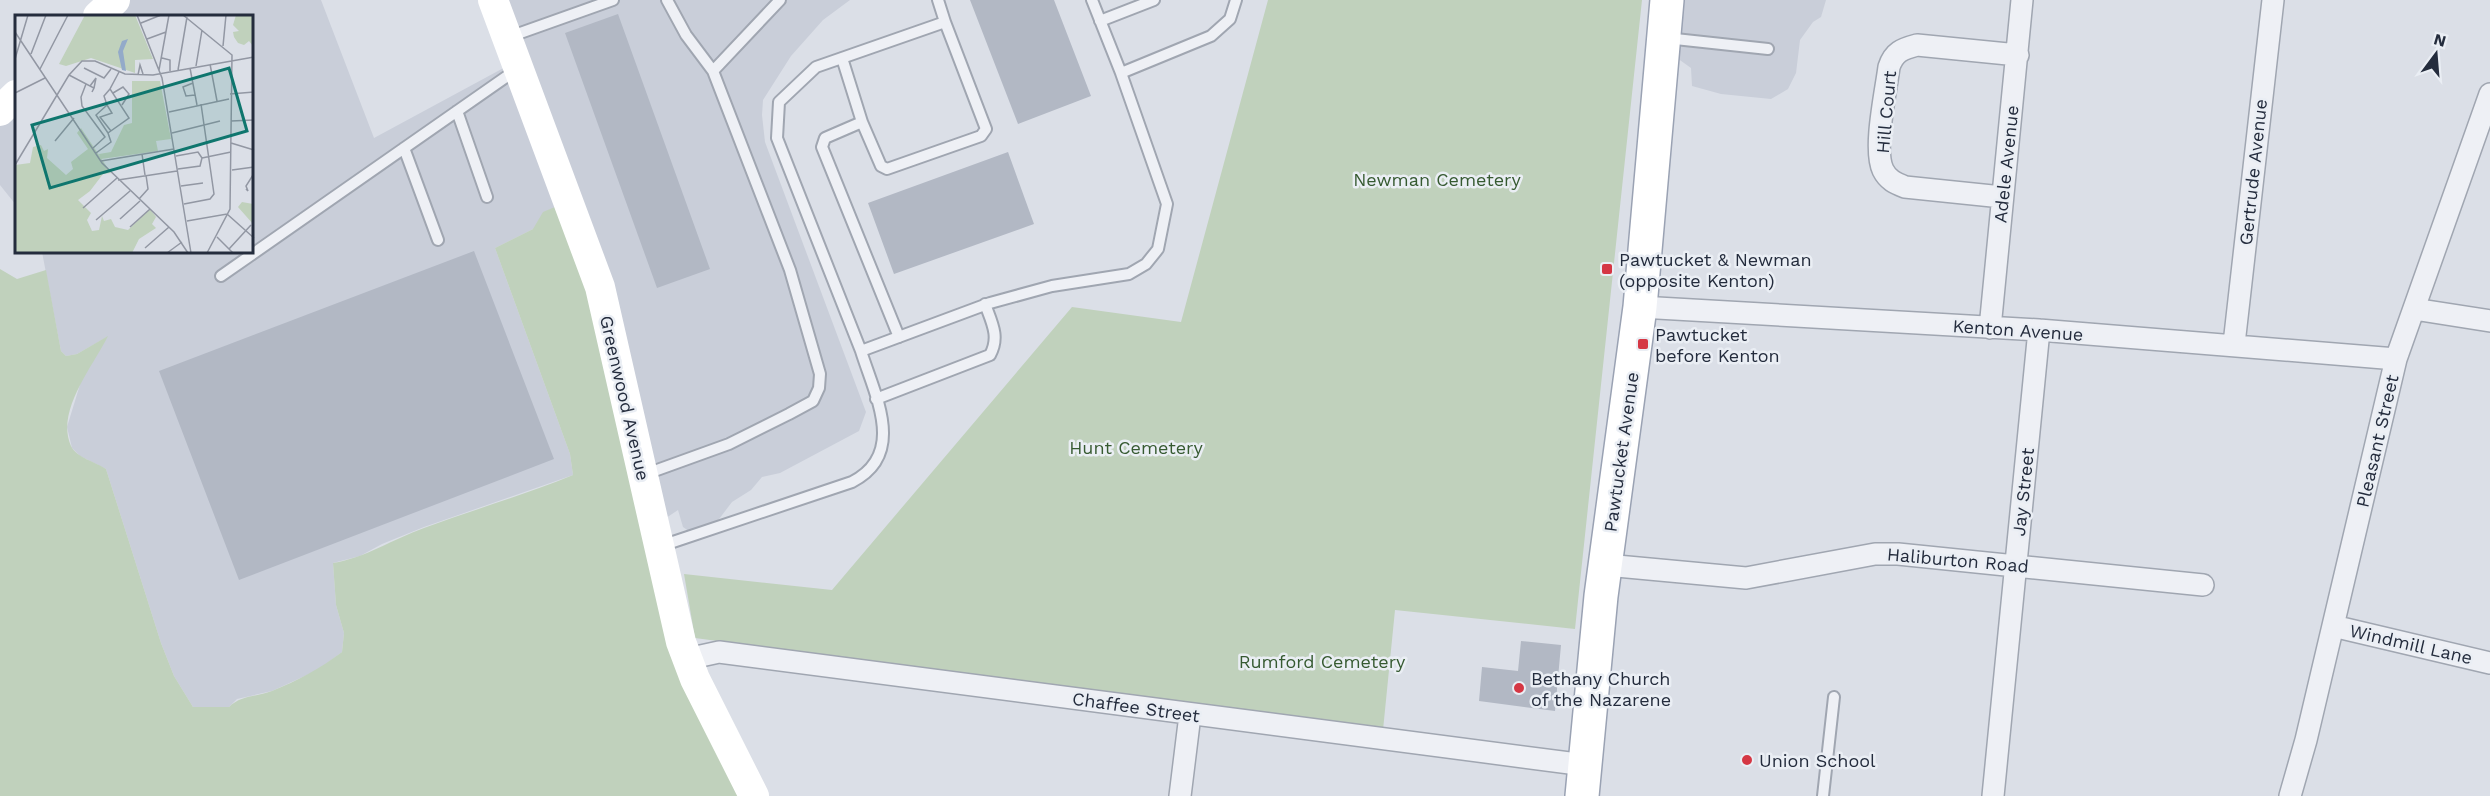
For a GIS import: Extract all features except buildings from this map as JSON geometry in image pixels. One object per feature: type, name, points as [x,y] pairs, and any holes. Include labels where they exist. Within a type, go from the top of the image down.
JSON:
[{"type":"main road","name":"Pawtucket Avenue","points":[[1583,780],[1606,566],[1640,307],[1667,0]]},
{"type":"street","points":[[99,15],[115,0]]},
{"type":"street","name":"Greenwood Avenue","points":[[493,0],[517,70],[600,287],[658,548],[687,659],[754,796]]},
{"type":"street","name":"Adele Avenue","points":[[1990,328],[2022,0]]},
{"type":"street","name":"Gertrude Avenue","points":[[2234,344],[2273,0]]},
{"type":"street","name":"Hill Court","points":[[2002,197],[1905,187],[1891,181],[1883,169],[1879,155],[1888,67],[1892,57],[1902,49],[1917,45],[2018,55]]},
{"type":"street","name":"Pleasant Street","points":[[2290,796],[2396,359],[2490,94]]},
{"type":"street","points":[[0,111],[15,96]]},
{"type":"street","name":"Kenton Avenue","points":[[1640,307],[2039,330],[2234,344],[2396,359]]},
{"type":"street","points":[[2414,309],[2490,321]]},
{"type":"street","name":"Jay Street","points":[[1993,796],[2039,330]]},
{"type":"street","name":"Haliburton Road","points":[[1606,566],[1746,578],[1875,554],[2015,565],[2203,585]]},
{"type":"street","name":"Windmill Lane","points":[[2333,626],[2490,663]]},
{"type":"street","name":"Chaffee Street","points":[[687,659],[719,652],[1190,715],[1583,780]]},
{"type":"street","points":[[1180,796],[1190,715]]},
{"type":"lane","points":[[506,38],[613,0]]},
{"type":"lane","points":[[642,475],[729,444],[813,400],[819,388],[820,374],[790,270],[713,71],[686,35],[667,0]]},
{"type":"lane","points":[[713,71],[780,0]]},
{"type":"lane","points":[[842,58],[862,122],[881,166],[887,169],[981,136],[986,129],[938,0]]},
{"type":"lane","points":[[861,351],[985,304],[1052,286],[1130,274],[1146,264],[1158,249],[1167,204],[1121,73],[1092,0]]},
{"type":"lane","points":[[1100,21],[1154,0]]},
{"type":"lane","points":[[1121,73],[1211,36],[1230,19],[1236,0]]},
{"type":"lane","points":[[658,548],[852,482],[868,474],[877,463],[885,429],[861,351],[777,138],[779,102],[816,67],[945,22]]},
{"type":"lane","points":[[1663,38],[1768,49]]},
{"type":"lane","points":[[254,253],[517,70]]},
{"type":"lane","points":[[457,111],[487,197]]},
{"type":"lane","points":[[862,122],[825,138],[822,147],[899,337]]},
{"type":"lane","points":[[404,148],[438,240]]},
{"type":"lane","points":[[221,276],[252,254]]},
{"type":"lane","points":[[876,399],[990,356],[996,344],[995,332],[985,304]]},
{"type":"lane","points":[[1823,796],[1834,697]]},
{"type":"shaded area","points":[[112,0],[321,0],[374,138],[511,64],[486,0],[850,0],[823,20],[791,56],[763,100],[762,115],[765,142],[866,412],[859,431],[780,473],[762,477],[751,490],[732,502],[713,527],[693,534],[683,527],[678,510],[657,524],[533,229],[495,248],[570,454],[573,475],[424,527],[382,544],[360,556],[333,563],[336,605],[344,633],[342,652],[318,670],[272,691],[237,699],[229,707],[193,707],[174,676],[161,643],[106,469],[80,456],[72,448],[67,427],[82,378],[107,337],[77,354],[66,356],[61,351],[42,254],[254,254],[254,15],[96,15]]},
{"type":"shaded area","points":[[1666,0],[1826,0],[1821,17],[1813,22],[1800,40],[1796,73],[1788,89],[1771,99],[1721,94],[1692,86],[1691,68],[1677,58]]},
{"type":"shaded area","points":[[15,94],[15,204],[0,185],[0,109]]},
{"type":"green space","points":[[1268,0],[1642,0],[1575,629],[1395,610],[1383,730],[695,638],[684,574],[832,590],[1072,307],[1181,322]]},
{"type":"green space","points":[[569,201],[648,524],[753,796],[0,796],[0,269],[17,279],[46,270],[61,351],[66,356],[77,354],[108,336],[72,403],[67,432],[71,446],[82,457],[106,469],[161,643],[174,676],[193,707],[229,707],[244,698],[272,691],[291,683],[342,652],[344,633],[336,605],[333,563],[368,553],[413,532],[573,475],[570,454],[495,248],[533,229],[543,212]]},
{"type":"place","name":"Pawtucket & Newman (opposite Kenton)","points":[[1607,269]]},
{"type":"place","name":"Pawtucket before Kenton","points":[[1643,344]]},
{"type":"place","name":"Bethany Church of the Nazarene","points":[[1519,688]]},
{"type":"place","name":"Union School","points":[[1747,760]]},
{"type":"park label","name":"Newman Cemetery","points":[[1437,179]]},
{"type":"park label","name":"Hunt Cemetery","points":[[1136,447]]},
{"type":"park label","name":"Rumford Cemetery","points":[[1322,661]]}]
